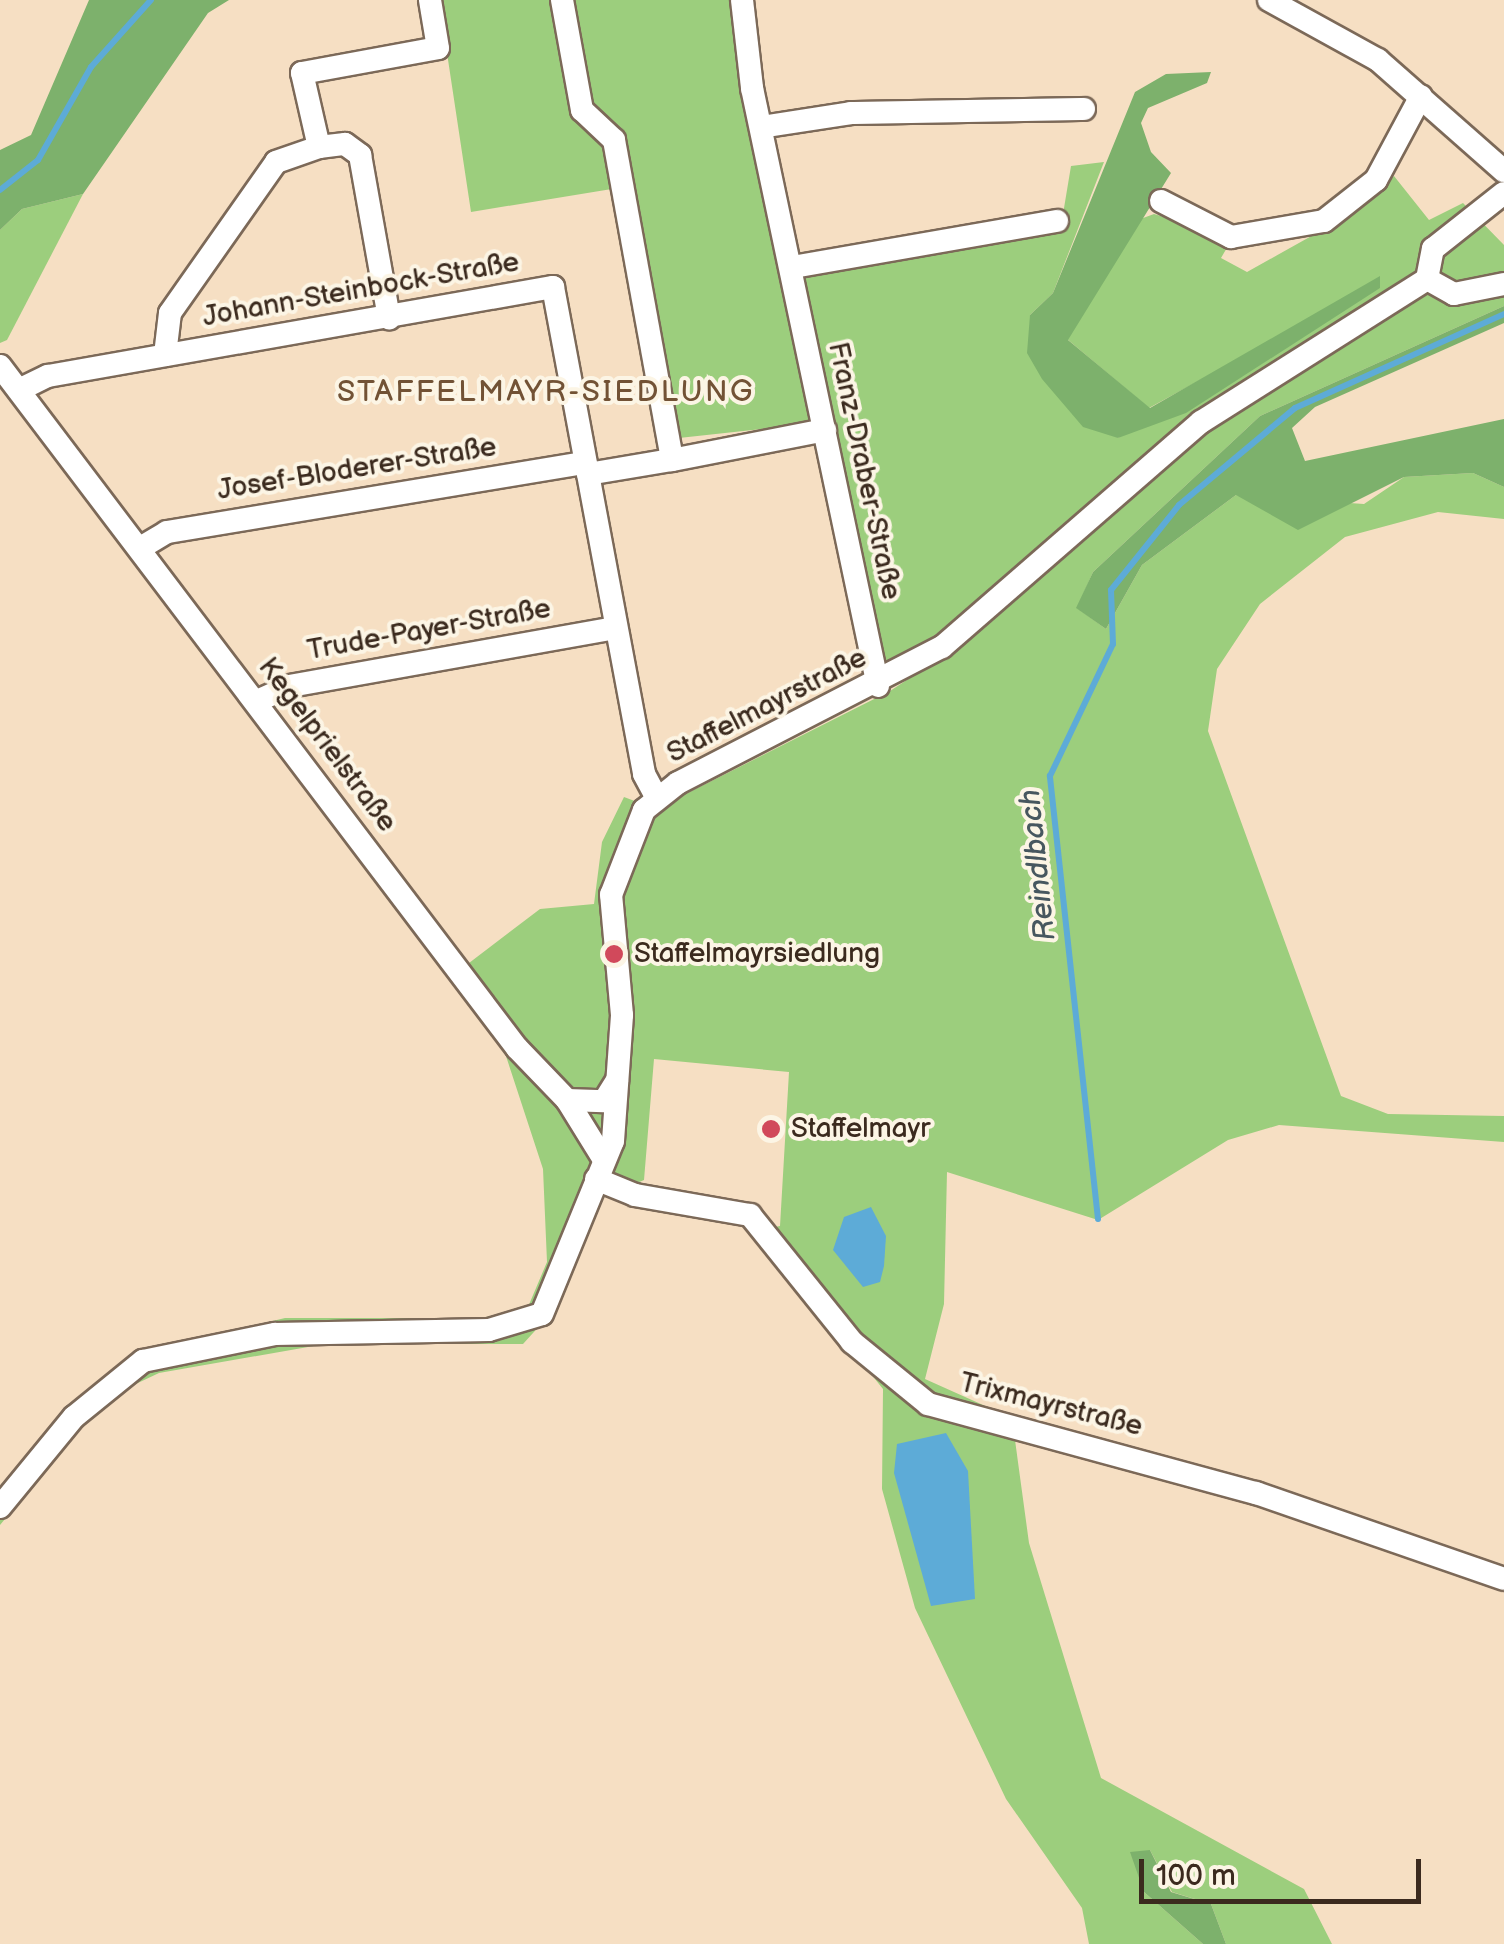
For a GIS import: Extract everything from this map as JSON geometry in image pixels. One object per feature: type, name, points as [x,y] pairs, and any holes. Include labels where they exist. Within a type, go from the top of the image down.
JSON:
[{"type":"street","points":[[319,147],[302,73],[438,48],[430,0]]},
{"type":"street","points":[[562,0],[582,110],[614,140],[672,460]]},
{"type":"street","name":"Franz-Draber-Straße","points":[[742,0],[761,127],[878,686]]},
{"type":"street","points":[[1269,0],[1378,60],[1504,172]]},
{"type":"street","points":[[1162,201],[1231,237],[1324,221],[1376,180],[1421,96]]},
{"type":"street","points":[[761,127],[851,113],[1084,109]]},
{"type":"street","points":[[166,355],[170,313],[276,162],[319,147],[344,144],[360,155],[389,318]]},
{"type":"street","points":[[1504,193],[1432,248],[1427,279],[1454,294],[1504,284]]},
{"type":"street","points":[[793,267],[1057,221]]},
{"type":"street","name":"Staffelmayrstraße","points":[[0,1507],[98,1392],[166,1353],[274,1334],[529,1322],[549,1304],[617,1124],[611,896],[632,827],[656,797],[878,686],[954,637],[1201,422],[1427,279]]},
{"type":"street","name":"Johann-Steinbock-Straße","points":[[23,388],[166,355],[554,287],[614,628],[656,797]]},
{"type":"street","name":"Kegelprielstraße","points":[[0,366],[23,388],[517,1048],[568,1100],[600,1170]]},
{"type":"street","name":"Josef-Bloderer-Straße","points":[[142,547],[166,532],[586,469],[672,460],[826,430]]},
{"type":"street","name":"Trude-Payer-Straße","points":[[257,701],[290,686],[614,628]]},
{"type":"street","points":[[568,1100],[604,1100],[617,1080]]},
{"type":"street","name":"Trixmayrstraße","points":[[600,1170],[635,1196],[750,1215],[852,1342],[928,1404],[1202,1476],[1504,1579]]},
{"type":"green space","points":[[89,0],[229,0],[208,13],[83,194],[22,209],[0,230],[0,150],[31,135]]},
{"type":"green space","points":[[439,0],[738,0],[782,278],[1061,226],[1071,166],[1104,162],[1053,293],[1030,315],[1118,438],[1231,363],[1149,408],[1067,339],[1135,221],[1154,214],[1181,222],[1228,246],[1221,258],[1247,272],[1358,210],[1394,176],[1429,220],[1463,203],[1504,245],[1504,306],[1260,416],[1093,572],[1077,608],[1106,629],[1142,565],[1236,495],[1364,504],[1404,477],[1473,473],[1504,487],[1504,519],[1438,512],[1345,537],[1260,604],[1217,669],[1208,731],[1341,1096],[1388,1114],[1504,1116],[1504,1142],[1279,1125],[1228,1140],[1098,1220],[947,1172],[944,1304],[925,1379],[1012,1418],[1029,1543],[1101,1778],[1304,1889],[1332,1944],[1226,1944],[1211,1904],[1172,1892],[1150,1850],[1144,1892],[1203,1944],[1089,1944],[1082,1908],[1006,1799],[915,1608],[882,1489],[883,1389],[756,1231],[780,1226],[789,1072],[654,1059],[644,1180],[598,1200],[543,1322],[523,1344],[325,1344],[159,1373],[123,1390],[79,1430],[0,1525],[0,1491],[81,1395],[138,1353],[285,1318],[482,1318],[528,1307],[547,1262],[543,1169],[503,1047],[452,976],[540,909],[594,904],[602,842],[624,797],[656,809],[890,691],[968,640],[1164,456],[1132,466],[958,619],[892,665],[882,662],[835,421],[679,438],[630,186],[471,212]]},
{"type":"green space","points":[[1211,72],[1207,83],[1148,108],[1141,123],[1151,152],[1171,173],[1068,340],[1150,408],[1380,276],[1380,288],[1186,413],[1118,438],[1083,427],[1042,379],[1027,353],[1030,315],[1053,293],[1135,92],[1166,74]]},
{"type":"green space","points":[[83,194],[7,340],[0,343],[0,230],[22,209]]},
{"type":"green space","points":[[1504,306],[1504,323],[1315,407],[1292,428],[1305,461],[1504,419],[1504,487],[1473,473],[1404,477],[1298,530],[1236,495],[1142,565],[1106,629],[1076,608],[1093,572],[1260,416]]},
{"type":"green space","points":[[1150,1850],[1171,1892],[1211,1904],[1226,1944],[1203,1944],[1144,1892],[1130,1852]]},
{"type":"water","points":[[871,1207],[886,1236],[884,1266],[880,1282],[863,1287],[833,1250],[844,1217]]},
{"type":"water","points":[[946,1433],[968,1471],[975,1599],[931,1606],[894,1473],[897,1444]]},
{"type":"waterway","points":[[0,190],[38,160],[91,67],[151,0]]},
{"type":"waterway","name":"Reindlbach","points":[[1098,1219],[1050,776],[1113,644],[1111,590],[1179,505],[1295,408],[1504,314]]},
{"type":"place","name":"Staffelmayrsiedlung","points":[[614,954]]},
{"type":"place","name":"Staffelmayr","points":[[771,1129]]},
{"type":"district","name":"STAFFELMAYR-SIEDLUNG","points":[[546,392]]}]
